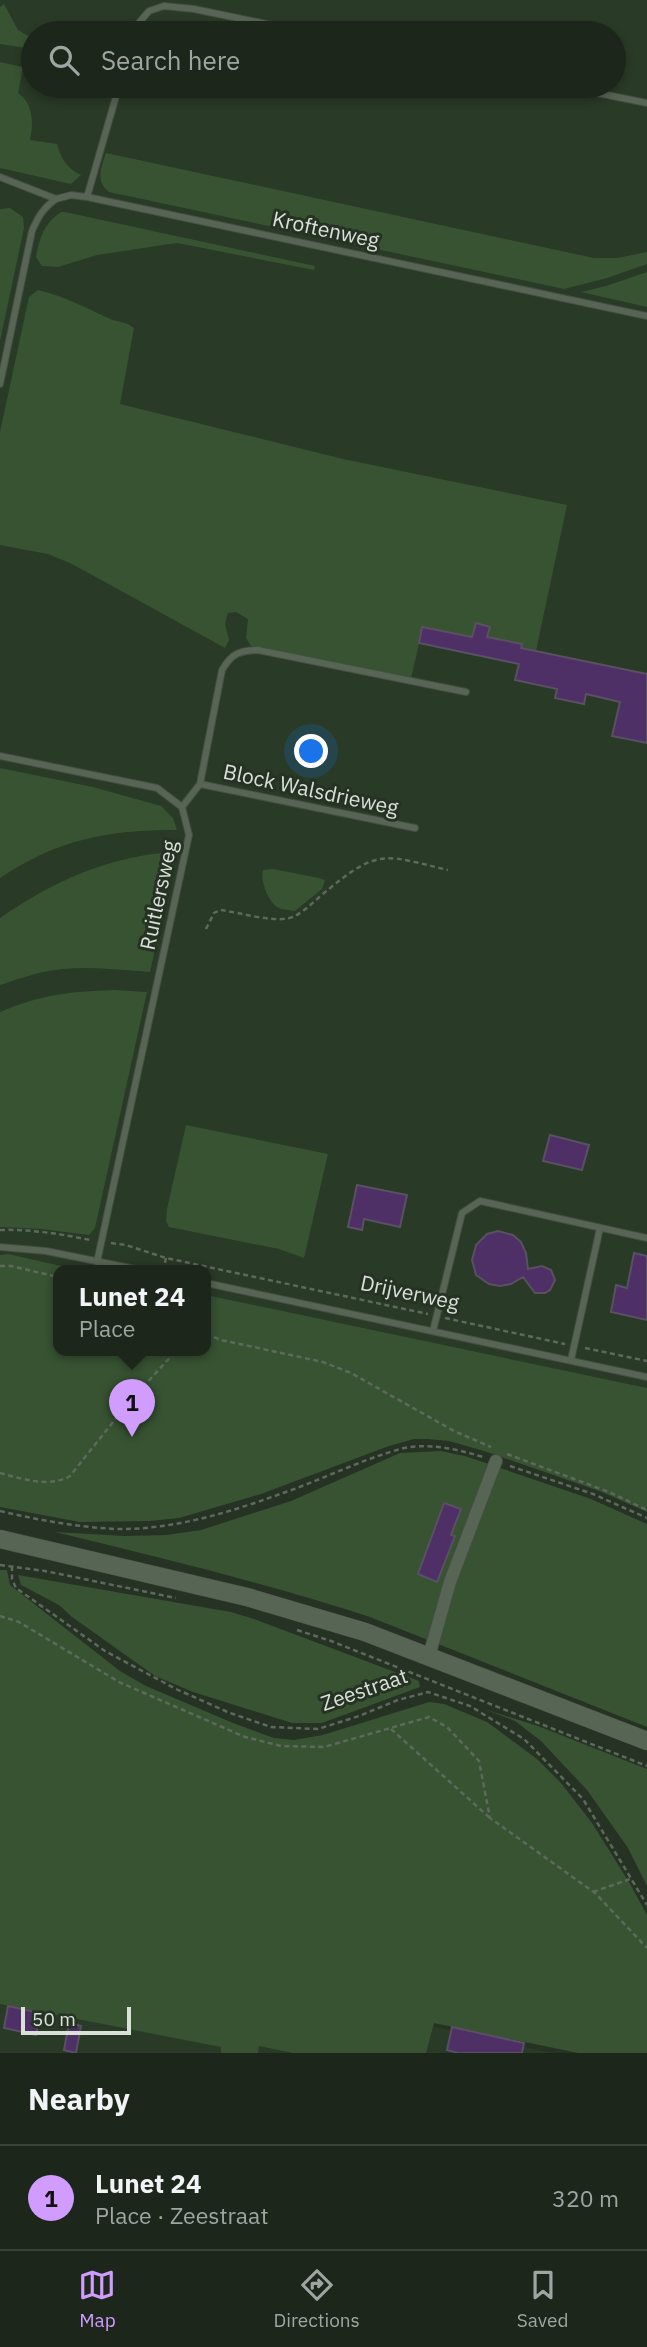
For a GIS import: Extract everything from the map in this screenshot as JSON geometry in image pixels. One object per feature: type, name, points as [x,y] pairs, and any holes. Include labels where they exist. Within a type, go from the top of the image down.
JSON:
[{"type":"main road","name":"Zeestraat","points":[[0,1539],[247,1597],[365,1632],[647,1741]]},
{"type":"street","name":"Zeestraat","points":[[429,1656],[450,1582],[499,1456]]},
{"type":"lane","points":[[140,21],[149,11],[163,6],[194,9],[252,21]]},
{"type":"lane","points":[[87,197],[116,98]]},
{"type":"lane","points":[[622,98],[647,103]]},
{"type":"lane","name":"Kroftenweg","points":[[0,177],[56,199],[71,195],[87,197],[647,316]]},
{"type":"lane","points":[[0,384],[32,231],[38,216],[56,199]]},
{"type":"lane","points":[[0,756],[157,788],[182,807],[200,784],[222,670],[228,659],[242,651],[258,650],[466,692]]},
{"type":"lane","name":"Block Walsdrieweg","points":[[200,784],[415,828]]},
{"type":"lane","name":"Ruitlersweg","points":[[97,1262],[189,835],[182,807]]},
{"type":"lane","points":[[433,1331],[463,1213],[480,1201],[647,1238]]},
{"type":"lane","points":[[571,1360],[600,1228]]},
{"type":"lane","points":[[0,1247],[46,1251],[113,1265]]},
{"type":"lane","name":"Drijverweg","points":[[211,1284],[647,1377]]},
{"type":"path","points":[[206,929],[214,913],[220,910],[275,919],[295,917],[348,872],[377,858],[407,860],[448,870]]},
{"type":"path","name":"Drijverweg","points":[[0,1230],[65,1235],[126,1245],[199,1265]]},
{"type":"path","points":[[164,1265],[166,1258]]},
{"type":"path","points":[[0,1266],[53,1276]]},
{"type":"path","name":"Drijverweg","points":[[211,1268],[647,1361]]},
{"type":"path","points":[[211,1336],[323,1362],[351,1373],[443,1426],[492,1448]]},
{"type":"path","points":[[0,1473],[57,1483],[70,1476],[129,1402],[171,1356]]},
{"type":"path","points":[[0,1511],[80,1526],[118,1529],[153,1527],[196,1520],[282,1494],[404,1448],[419,1446],[446,1447],[499,1456],[609,1492],[647,1510]]},
{"type":"path","points":[[499,1456],[647,1518]]},
{"type":"path","points":[[0,1565],[187,1601]]},
{"type":"path","name":"Zeestraat","points":[[12,1566],[12,1579],[16,1588],[106,1651],[176,1689],[230,1713],[271,1727],[318,1729],[359,1716],[398,1699],[428,1692],[470,1706],[524,1739],[583,1800],[647,1905]]},
{"type":"path","points":[[0,1616],[19,1622],[119,1682],[244,1737],[281,1746],[324,1747],[429,1717],[447,1727],[479,1761],[490,1818]]},
{"type":"path","name":"Zeestraat","points":[[292,1628],[647,1766]]},
{"type":"path","points":[[391,1729],[490,1818],[593,1892],[647,1948]]},
{"type":"path","points":[[593,1892],[631,1879]]},
{"type":"shaded area","points":[[0,0],[647,0],[647,1400],[211,1313],[211,1265],[53,1265],[53,1271],[0,1274]]},
{"type":"shaded area","points":[[4,4],[21,32],[21,47],[0,44],[0,7]]},
{"type":"shaded area","points":[[0,62],[21,67],[18,93],[27,102],[31,114],[30,140],[57,144],[65,162],[81,175],[71,184],[0,168]]},
{"type":"shaded area","points":[[106,153],[594,258],[617,258],[647,252],[647,264],[564,289],[109,192],[101,179]]},
{"type":"shaded area","points":[[10,208],[23,217],[24,228],[0,341],[0,209]]},
{"type":"shaded area","points":[[61,212],[315,266],[314,270],[177,243],[97,255],[58,267],[42,266],[36,257],[41,237],[50,221]]},
{"type":"shaded area","points":[[647,272],[647,307],[581,292],[606,286]]},
{"type":"shaded area","points":[[38,290],[134,328],[120,404],[343,459],[567,505],[536,651],[423,627],[411,678],[251,646],[246,638],[248,619],[236,612],[228,613],[225,624],[229,640],[225,648],[72,564],[48,554],[0,545],[0,432],[29,297]]},
{"type":"shaded area","points":[[0,768],[93,787],[161,806],[173,818],[177,830],[128,832],[84,839],[43,854],[0,878]]},
{"type":"shaded area","points":[[176,852],[150,972],[96,968],[63,969],[0,985],[0,918],[41,892],[83,872],[129,858]]},
{"type":"shaded area","points":[[273,869],[325,880],[322,889],[295,911],[284,909],[274,904],[264,885],[263,870]]},
{"type":"shaded area","points":[[114,990],[147,992],[95,1228],[89,1235],[0,1227],[0,1012],[29,1001],[56,995]]},
{"type":"shaded area","points":[[186,1125],[328,1154],[304,1258],[279,1249],[169,1227],[166,1221],[167,1209]]},
{"type":"shaded area","points":[[8,1254],[57,1265],[53,1265],[53,1356],[211,1356],[211,1296],[647,1388],[647,1512],[602,1492],[484,1451],[449,1441],[428,1439],[414,1439],[389,1446],[261,1494],[179,1518],[80,1522],[0,1507],[0,1255]]},
{"type":"shaded area","points":[[441,1451],[465,1456],[591,1499],[647,1524],[647,1727],[370,1617],[253,1582],[55,1532],[125,1536],[166,1535],[201,1530],[291,1501],[400,1453]]},
{"type":"shaded area","points":[[0,1570],[7,1570],[10,1585],[120,1671],[146,1686],[274,1738],[294,1740],[323,1735],[429,1702],[444,1704],[487,1722],[537,1759],[561,1783],[592,1823],[647,1915],[647,2053],[578,2053],[434,2023],[426,2053],[293,2053],[259,2046],[258,2053],[221,2053],[221,2047],[0,2004]]},
{"type":"shaded area","points":[[18,1575],[231,1612],[419,1681],[420,1687],[322,1723],[292,1723],[193,1692],[155,1676],[59,1605],[21,1585]]},
{"type":"shaded area","points":[[484,1709],[538,1726],[647,1769],[647,1886],[628,1848],[587,1790],[541,1741],[515,1721]]},
{"type":"shaded area","points":[[0,1930],[552,2053],[0,2053]]},
{"type":"building","points":[[476,623],[490,627],[487,637],[522,644],[521,648],[647,674],[647,743],[612,736],[620,702],[586,694],[584,704],[555,698],[557,689],[515,680],[519,664],[419,643],[422,627],[472,637]]},
{"type":"building","points":[[550,1135],[589,1145],[582,1170],[543,1161]]},
{"type":"building","points":[[357,1185],[407,1195],[400,1227],[364,1219],[362,1230],[348,1227]]},
{"type":"building","points":[[498,1231],[513,1235],[521,1242],[528,1269],[542,1266],[551,1270],[555,1280],[550,1290],[535,1293],[523,1277],[511,1284],[500,1286],[489,1284],[476,1275],[472,1260],[476,1245],[487,1234]]},
{"type":"building","points":[[634,1253],[647,1256],[647,1320],[611,1312],[616,1285],[627,1288]]},
{"type":"building","points":[[444,1503],[461,1509],[451,1535],[455,1536],[437,1582],[418,1574]]},
{"type":"building","points":[[8,2006],[40,2013],[36,2035],[4,2028]]},
{"type":"building","points":[[69,2023],[81,2026],[76,2053],[64,2050]]},
{"type":"building","points":[[452,2027],[524,2043],[522,2053],[458,2053],[447,2050]]},
{"type":"place","name":"Lunet 24","points":[[132,1437]]}]
